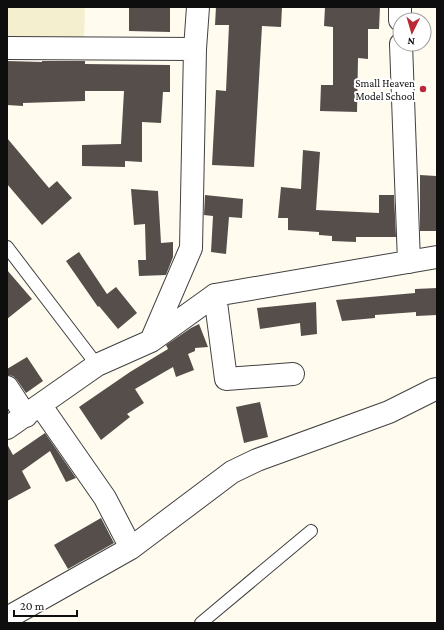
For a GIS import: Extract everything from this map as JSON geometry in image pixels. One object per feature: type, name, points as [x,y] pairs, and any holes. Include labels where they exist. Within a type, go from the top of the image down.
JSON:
[{"type":"street","points":[[151,341],[191,248],[194,49],[198,7]]},
{"type":"street","points":[[7,48],[194,49]]},
{"type":"street","points":[[401,52],[410,262]]},
{"type":"street","points":[[7,428],[97,365],[151,341],[215,295],[410,262],[437,256]]},
{"type":"street","points":[[215,295],[226,378],[293,374]]},
{"type":"street","points":[[7,387],[33,411],[105,498],[131,548]]},
{"type":"street","points":[[7,618],[131,548],[232,472],[257,460],[389,412],[437,389]]},
{"type":"lane","points":[[7,247],[97,365]]},
{"type":"lane","points":[[201,623],[311,531]]},
{"type":"shaded area","points":[[7,7],[85,7],[84,37],[7,37]]},
{"type":"building","points":[[129,7],[170,7],[170,32],[129,31]]},
{"type":"building","points":[[216,7],[282,7],[281,27],[262,26],[254,167],[212,165],[216,90],[226,91],[229,25],[215,25]]},
{"type":"building","points":[[325,7],[380,7],[379,29],[368,29],[368,59],[358,58],[357,112],[320,111],[321,85],[333,85],[333,27],[324,26]]},
{"type":"building","points":[[7,61],[85,61],[85,64],[170,65],[170,92],[163,92],[161,123],[142,122],[142,162],[125,161],[125,167],[82,166],[82,145],[121,144],[124,91],[85,91],[85,101],[23,103],[23,106],[7,105]]},
{"type":"building","points":[[7,138],[49,188],[57,181],[72,198],[42,225],[7,184]]},
{"type":"building","points":[[303,150],[320,152],[316,210],[379,213],[379,195],[394,195],[396,237],[356,237],[356,242],[332,241],[332,236],[319,235],[319,232],[288,230],[288,218],[278,218],[281,187],[301,189]]},
{"type":"building","points":[[420,175],[436,176],[437,231],[420,231]]},
{"type":"building","points":[[131,189],[158,191],[161,243],[173,242],[173,257],[166,275],[139,276],[138,260],[146,260],[145,224],[134,225]]},
{"type":"building","points":[[205,195],[243,199],[242,218],[229,217],[226,254],[211,252],[213,216],[204,215]]},
{"type":"building","points":[[79,252],[107,294],[116,287],[137,313],[118,329],[99,306],[98,307],[66,261]]},
{"type":"building","points":[[7,270],[32,299],[7,319]]},
{"type":"building","points":[[437,288],[437,315],[416,316],[416,312],[375,315],[375,318],[342,321],[336,300],[415,293],[415,289]]},
{"type":"building","points":[[316,302],[317,334],[301,336],[300,323],[260,329],[257,308]]},
{"type":"building","points":[[199,324],[208,347],[195,348],[195,351],[188,354],[194,370],[176,377],[173,367],[135,389],[144,403],[127,414],[130,417],[101,440],[79,407],[130,372],[168,349],[166,345]]},
{"type":"building","points":[[27,357],[43,381],[26,393],[13,376],[7,375],[7,369]]},
{"type":"building","points":[[260,402],[268,437],[244,443],[236,407]]},
{"type":"building","points":[[45,433],[76,478],[66,482],[50,451],[22,471],[31,488],[7,501],[7,444],[13,455]]},
{"type":"building","points":[[101,518],[114,543],[68,569],[54,545]]},
{"type":"place","name":"Small Heaven Model School","points":[[423,89]]}]
